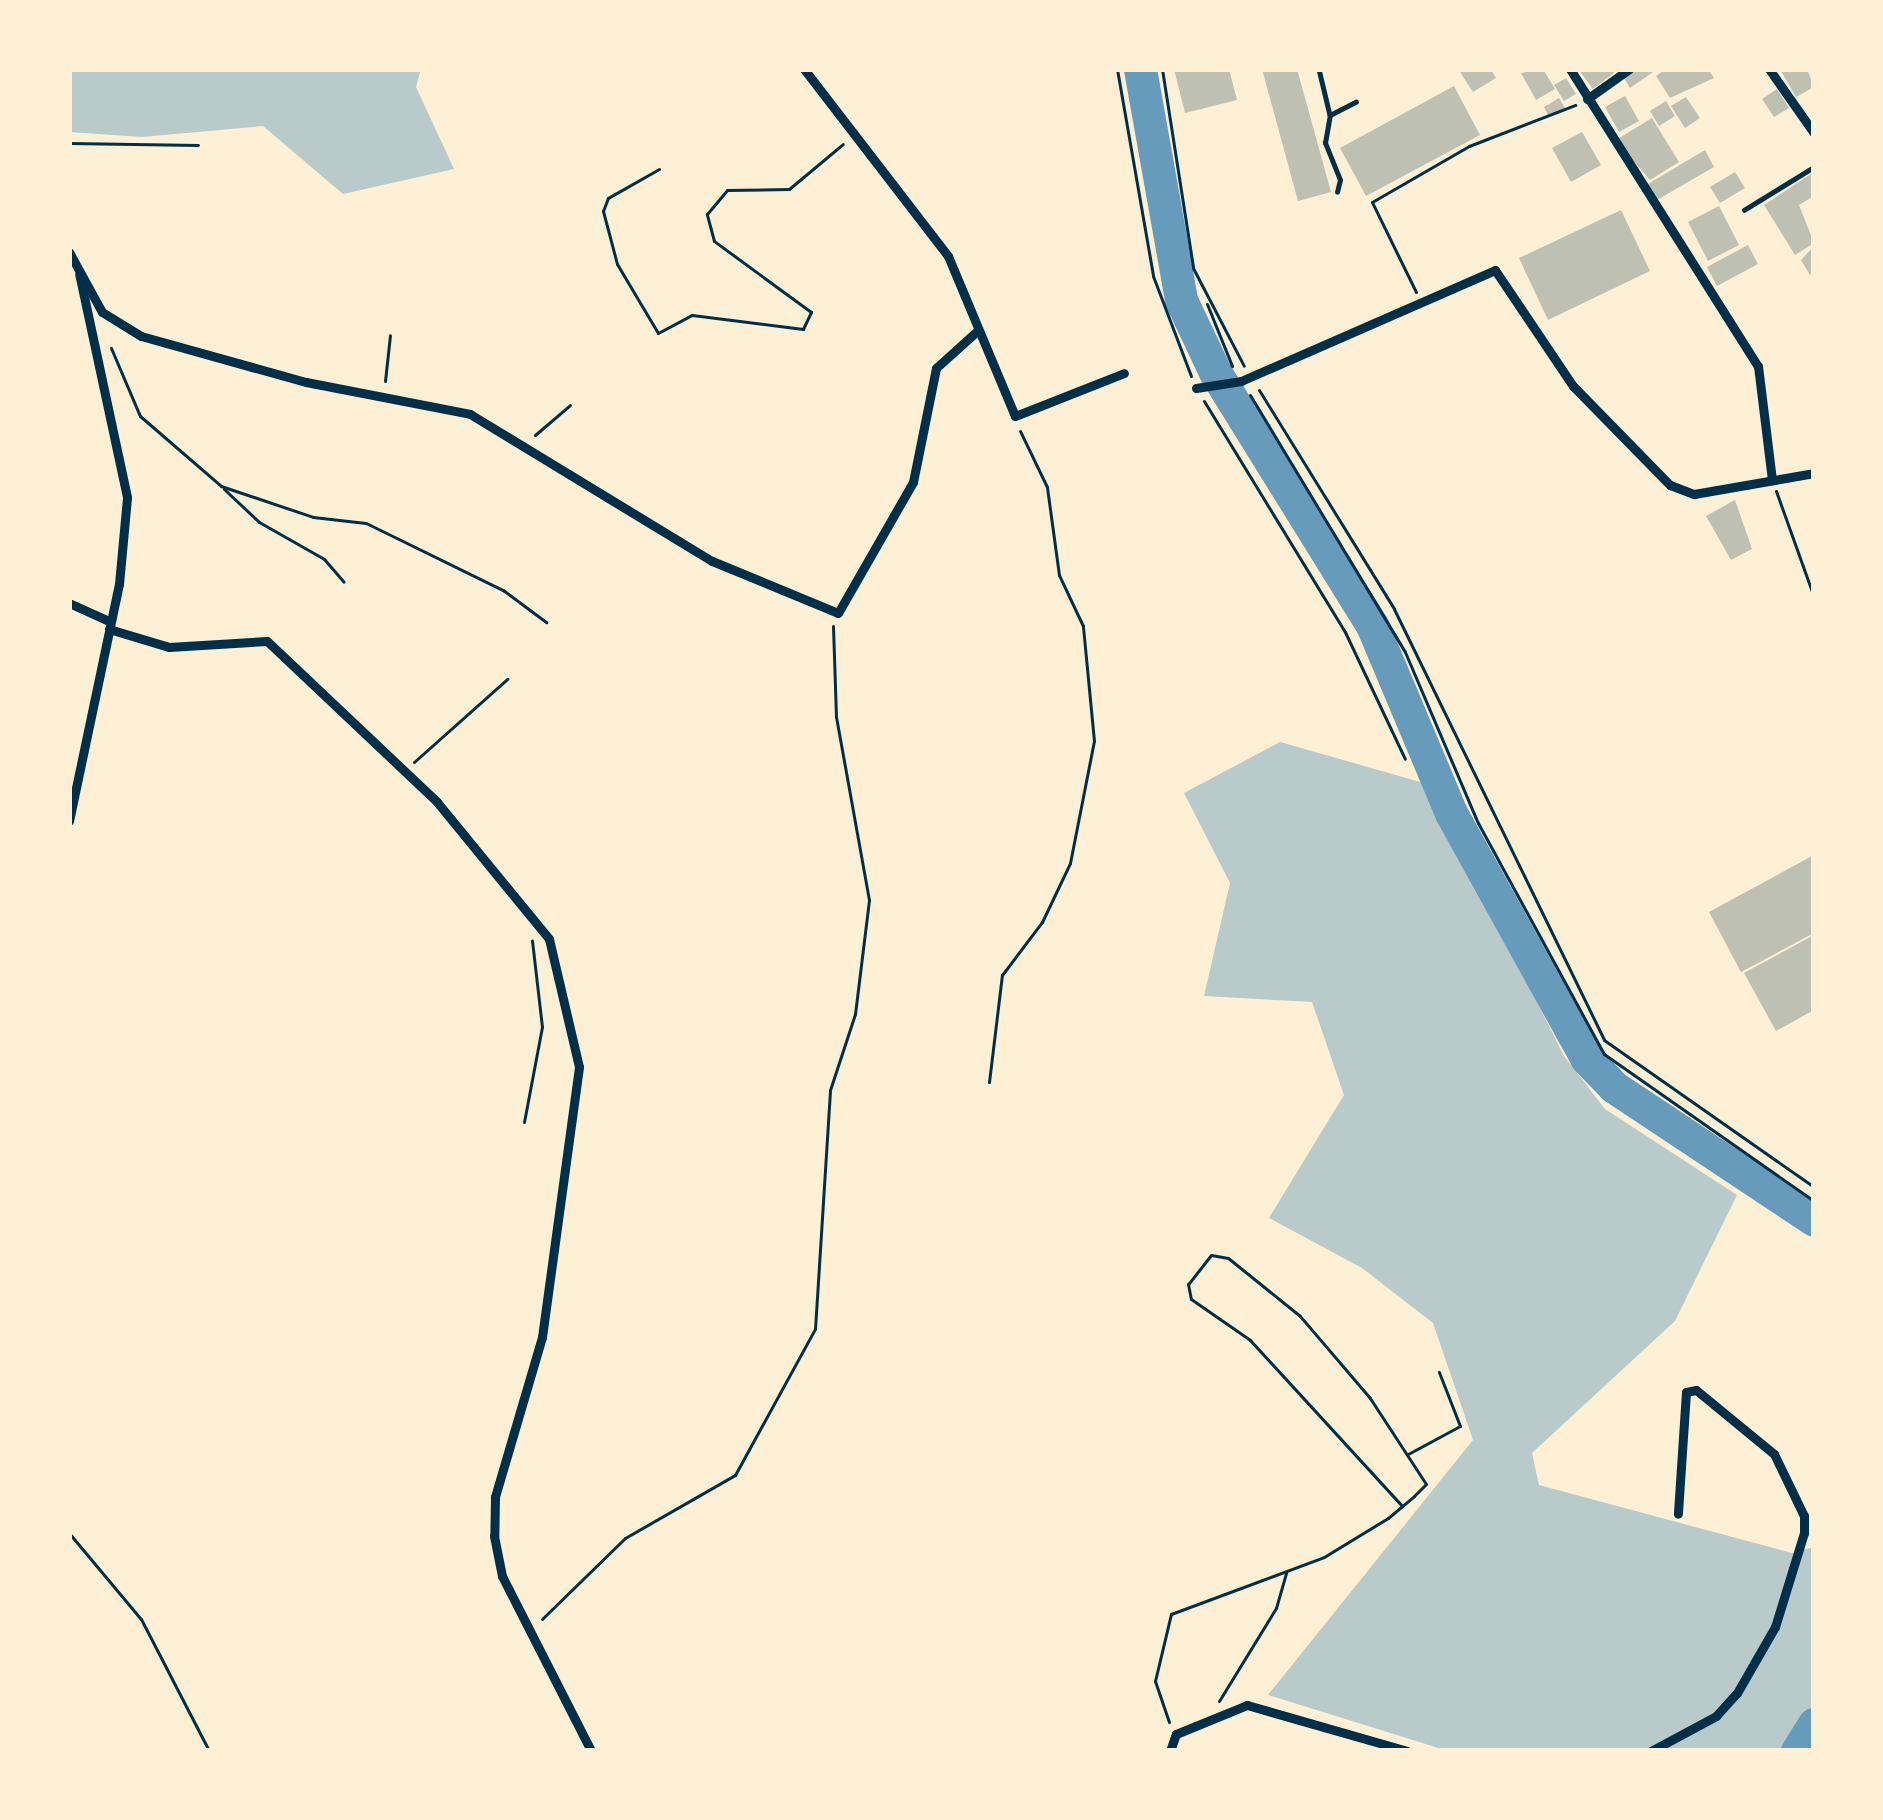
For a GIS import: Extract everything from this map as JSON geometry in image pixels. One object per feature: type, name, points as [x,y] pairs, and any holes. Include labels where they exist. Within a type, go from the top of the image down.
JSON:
[{"type":"street","points":[[804,69],[948,256],[1015,416],[1124,373]]},
{"type":"street","points":[[1570,69],[1758,366],[1772,480]]},
{"type":"street","points":[[1587,99],[1629,69]]},
{"type":"street","points":[[1769,69],[1814,133]]},
{"type":"street","points":[[69,251],[102,312],[141,336],[382,398],[470,414],[712,561],[838,613],[914,482],[936,368],[976,332]]},
{"type":"street","points":[[1196,388],[1242,380],[1495,270],[1504,275],[1573,386],[1670,485],[1694,494],[1814,473]]},
{"type":"street","points":[[69,821],[109,625],[127,497],[79,274]]},
{"type":"street","points":[[69,603],[109,625],[169,647],[267,641],[404,770],[524,902],[549,938],[579,1067],[542,1337],[495,1497],[502,1576],[591,1751]]},
{"type":"street","points":[[1652,1751],[1716,1717],[1737,1693],[1774,1627],[1804,1533],[1804,1516],[1774,1454],[1696,1390],[1686,1392],[1678,1514]]},
{"type":"street","points":[[1170,1751],[1174,1738],[1246,1706],[1407,1751]]},
{"type":"lane","points":[[1319,69],[1330,115],[1324,143],[1340,180],[1337,192]]},
{"type":"lane","points":[[1330,115],[1356,102]]},
{"type":"lane","points":[[1744,211],[1814,167]]},
{"type":"path","points":[[1117,69],[1154,276],[1196,388],[1345,632],[1405,760]]},
{"type":"path","points":[[1162,69],[1184,226],[1207,302],[1242,380],[1394,609],[1604,1040],[1814,1187]]},
{"type":"path","points":[[1420,301],[1372,202],[1469,146],[1587,99]]},
{"type":"path","points":[[659,170],[608,198],[603,211],[617,264],[658,333],[692,315],[803,329],[811,312],[720,247],[707,214],[727,190],[789,189],[849,132]]},
{"type":"path","points":[[69,143],[198,145]]},
{"type":"path","points":[[1207,302],[1208,322],[1405,652],[1478,823],[1604,1054],[1814,1201]]},
{"type":"path","points":[[382,398],[390,335]]},
{"type":"path","points":[[108,340],[140,416],[259,522],[324,559],[344,582]]},
{"type":"path","points":[[520,447],[569,404]]},
{"type":"path","points":[[989,1082],[1002,975],[1042,922],[1070,863],[1094,741],[1083,626],[1059,575],[1046,487],[1015,416]]},
{"type":"path","points":[[1772,480],[1814,597]]},
{"type":"path","points":[[223,487],[313,517],[366,523],[503,590],[546,622]]},
{"type":"path","points":[[526,1626],[625,1538],[735,1475],[815,1329],[830,1090],[855,1014],[869,900],[830,668],[838,613]]},
{"type":"path","points":[[404,770],[507,680]]},
{"type":"path","points":[[524,902],[542,988],[539,1062],[524,1122]]},
{"type":"path","points":[[1174,1738],[1155,1681],[1172,1614],[1355,1540],[1402,1506],[1426,1484],[1408,1454],[1300,1316],[1228,1258],[1210,1255],[1188,1284],[1191,1299],[1250,1340],[1402,1506]]},
{"type":"path","points":[[1408,1454],[1460,1426],[1438,1372]]},
{"type":"path","points":[[69,1533],[141,1619],[209,1751]]},
{"type":"path","points":[[1208,1719],[1276,1608],[1287,1571]]},
{"type":"shaded area","points":[[69,69],[421,69],[416,87],[454,169],[343,194],[263,126],[142,137],[69,132]]},
{"type":"shaded area","points":[[1280,742],[1427,784],[1564,1056],[1605,1109],[1737,1195],[1675,1321],[1532,1453],[1539,1485],[1792,1553],[1814,1547],[1814,1726],[1801,1751],[1448,1751],[1268,1695],[1473,1440],[1433,1323],[1362,1268],[1269,1218],[1344,1095],[1312,1002],[1204,996],[1230,883],[1184,793]]},
{"type":"building","points":[[1174,69],[1229,69],[1237,100],[1185,113]]},
{"type":"building","points":[[1262,69],[1297,69],[1331,192],[1298,201]]},
{"type":"building","points":[[1458,69],[1491,69],[1496,78],[1473,92]]},
{"type":"building","points":[[1543,69],[1555,89],[1536,100],[1521,73]]},
{"type":"building","points":[[1578,69],[1612,69],[1614,73],[1593,89]]},
{"type":"building","points":[[1638,69],[1653,72],[1630,88],[1624,78]]},
{"type":"building","points":[[1666,69],[1708,69],[1714,78],[1670,98],[1656,76]]},
{"type":"building","points":[[1807,69],[1814,87],[1796,97],[1781,71]]},
{"type":"building","points":[[1566,78],[1576,94],[1564,101],[1554,85]]},
{"type":"building","points":[[1454,86],[1480,135],[1366,196],[1340,148]]},
{"type":"building","points":[[1777,89],[1789,108],[1774,117],[1762,99]]},
{"type":"building","points":[[1625,96],[1639,121],[1619,132],[1605,107]]},
{"type":"building","points":[[1686,97],[1700,118],[1685,128],[1671,106]]},
{"type":"building","points":[[1559,98],[1565,108],[1549,117],[1544,107]]},
{"type":"building","points":[[1666,101],[1675,116],[1659,126],[1650,111]]},
{"type":"building","points":[[1652,118],[1679,162],[1650,180],[1616,140]]},
{"type":"building","points":[[1582,132],[1601,165],[1571,182],[1552,148]]},
{"type":"building","points":[[1705,150],[1714,167],[1657,200],[1648,184]]},
{"type":"building","points":[[1735,172],[1745,188],[1720,203],[1710,187]]},
{"type":"building","points":[[1814,172],[1814,196],[1799,205],[1814,243],[1795,255],[1764,205]]},
{"type":"building","points":[[1719,206],[1739,245],[1708,261],[1688,222]]},
{"type":"building","points":[[1621,210],[1650,271],[1548,320],[1519,258]]},
{"type":"building","points":[[1748,245],[1758,264],[1717,286],[1707,267]]},
{"type":"building","points":[[1814,246],[1814,273],[1810,275],[1801,260]]},
{"type":"building","points":[[1735,500],[1752,549],[1731,560],[1706,516]]},
{"type":"building","points":[[1814,855],[1814,933],[1741,972],[1709,912]]},
{"type":"building","points":[[1814,935],[1814,1010],[1776,1031],[1744,973]]},
{"type":"waterway","points":[[1140,69],[1181,300],[1215,372],[1372,625],[1451,813],[1586,1058],[1614,1087],[1814,1220]]},
{"type":"waterway","points":[[1797,1751],[1814,1724]]}]
